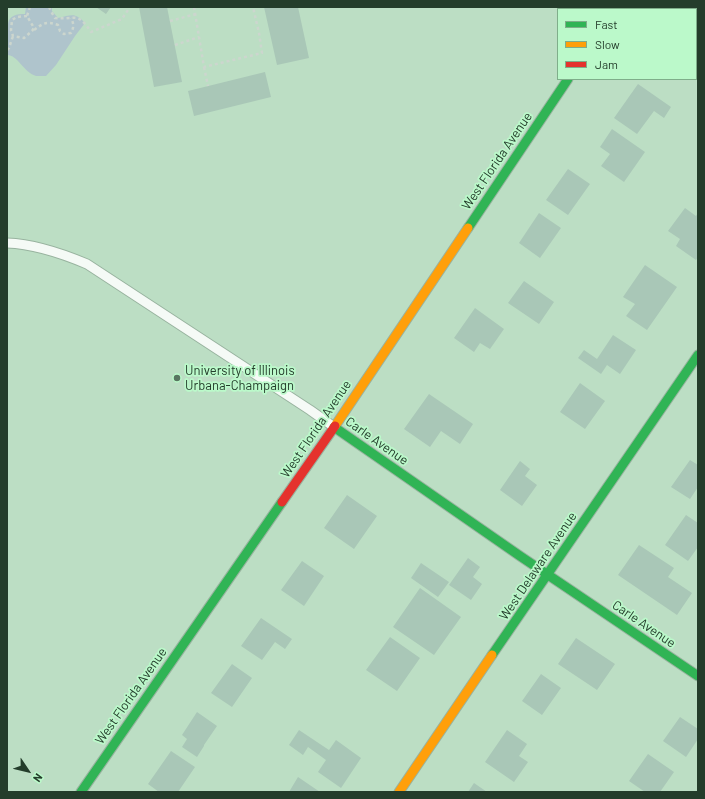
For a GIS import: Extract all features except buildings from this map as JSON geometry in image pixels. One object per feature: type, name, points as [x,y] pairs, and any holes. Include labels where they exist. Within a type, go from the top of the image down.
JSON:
[{"type":"street","name":"West Florida Avenue","points":[[81,792],[334,427],[567,80]]},
{"type":"street","name":"West Delaware Avenue","points":[[399,792],[698,355]]},
{"type":"street","name":"Carle Avenue","points":[[334,427],[547,575],[698,676]]},
{"type":"lane","name":"Carle Avenue","points":[[7,243],[38,247],[66,254],[87,264],[334,427]]},
{"type":"path","points":[[30,7],[27,16],[34,28],[32,31]]},
{"type":"path","points":[[49,7],[56,18],[78,18],[85,23],[91,32],[122,19],[130,7]]},
{"type":"path","points":[[194,7],[208,86]]},
{"type":"path","points":[[204,67],[262,53],[253,7]]},
{"type":"path","points":[[170,21],[196,14]]},
{"type":"path","points":[[7,50],[13,36],[11,32],[12,20],[17,16],[27,16]]},
{"type":"path","points":[[13,36],[24,38],[42,24],[50,22],[58,25],[60,31],[64,34],[70,33],[74,28],[74,23],[70,17]]},
{"type":"path","points":[[7,30],[11,32]]},
{"type":"path","points":[[175,45],[199,37]]},
{"type":"shaded area","points":[[26,7],[52,7],[52,11],[58,18],[73,15],[79,17],[85,23],[56,65],[46,76],[36,76],[31,74],[14,58],[7,55],[7,25],[12,17],[25,14]]},
{"type":"traffic: fast","points":[[468,228],[567,80]]},
{"type":"traffic: fast","points":[[492,655],[698,355]]},
{"type":"traffic: fast","points":[[334,427],[520,556],[698,676]]},
{"type":"traffic: fast","points":[[81,792],[282,502]]},
{"type":"traffic: slow","points":[[335,426],[468,228]]},
{"type":"traffic: slow","points":[[399,792],[492,655]]},
{"type":"traffic: jam","points":[[282,502],[335,426]]},
{"type":"place","name":"University of Illinois Urbana-Champaign","points":[[177,378]]}]
